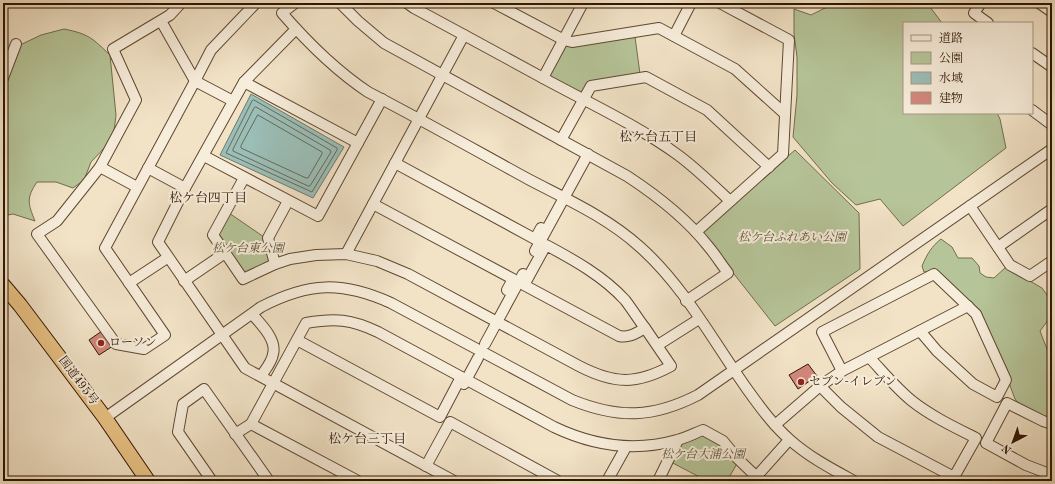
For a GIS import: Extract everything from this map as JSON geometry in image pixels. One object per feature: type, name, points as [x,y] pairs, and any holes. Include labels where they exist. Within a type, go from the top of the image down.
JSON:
[{"type":"highway","name":"国道495号","points":[[3,285],[105,418],[148,481]]},
{"type":"street","points":[[181,3],[162,21],[113,49],[136,100],[100,167],[57,221],[37,234],[116,344],[144,349],[165,335],[105,248],[211,50],[254,5],[249,3]]},
{"type":"street","points":[[295,3],[282,13],[322,56],[344,75],[368,92],[561,196],[611,224],[626,235],[653,260],[686,301],[764,412],[775,425],[789,440],[839,476],[854,481]]},
{"type":"street","points":[[340,3],[358,21],[384,43],[627,176],[650,191],[675,212],[696,232],[728,273],[686,301]]},
{"type":"street","points":[[407,3],[647,135],[677,154],[698,171],[730,201]]},
{"type":"street","points":[[494,3],[564,40],[572,42],[658,28],[735,69],[786,114]]},
{"type":"street","points":[[543,78],[583,3]]},
{"type":"street","points":[[674,36],[691,3]]},
{"type":"street","points":[[696,232],[783,154],[789,40],[720,3]]},
{"type":"street","points":[[981,3],[974,13],[987,22]]},
{"type":"street","points":[[1039,3],[1052,12]]},
{"type":"street","points":[[162,21],[195,81],[233,101]]},
{"type":"street","points":[[296,29],[244,82],[158,242],[167,258],[246,368],[424,464],[450,480]]},
{"type":"street","points":[[346,254],[464,35]]},
{"type":"street","points":[[3,78],[16,44]]},
{"type":"street","points":[[1033,54],[1052,68]]},
{"type":"street","points":[[561,140],[591,86],[646,77],[707,110],[769,167]]},
{"type":"street","points":[[244,82],[358,143]]},
{"type":"street","points":[[204,156],[318,216],[382,99]]},
{"type":"street","points":[[1033,111],[1052,125]]},
{"type":"street","points":[[105,418],[252,314],[275,300],[304,290],[338,287],[371,294],[391,303],[572,400],[590,407],[618,414],[651,412],[682,403],[698,395],[1052,149]]},
{"type":"street","points":[[395,163],[535,239],[588,154]]},
{"type":"street","points":[[100,167],[138,187]]},
{"type":"street","points":[[148,168],[186,188]]},
{"type":"street","points":[[244,178],[213,235],[243,280],[275,264],[316,255],[346,254],[390,265],[596,375],[612,379],[626,380],[642,378],[671,366],[658,345],[624,300],[598,276],[582,264],[546,245],[524,285],[619,336],[625,338],[645,328]]},
{"type":"street","points":[[495,321],[561,196]]},
{"type":"street","points":[[275,264],[268,238],[288,201]]},
{"type":"street","points":[[373,204],[513,279],[485,344]]},
{"type":"street","points":[[970,206],[1010,264],[1030,276],[1052,261]]},
{"type":"street","points":[[998,247],[1052,209]]},
{"type":"street","points":[[184,281],[225,253]]},
{"type":"street","points":[[129,283],[167,258]]},
{"type":"street","points":[[842,371],[822,332],[934,274],[976,314],[1006,380],[997,398],[973,384],[941,355],[920,331]]},
{"type":"street","points":[[775,425],[820,386],[842,371],[968,306]]},
{"type":"street","points":[[252,314],[265,330],[274,348],[273,356],[261,376]]},
{"type":"street","points":[[658,345],[699,319]]},
{"type":"street","points":[[235,434],[251,424],[306,323],[326,320],[342,320],[363,324],[554,428],[571,435],[608,445],[651,445],[678,440],[703,430],[724,441],[738,458],[759,479],[789,440]]},
{"type":"street","points":[[297,340],[440,417],[478,358]]},
{"type":"street","points":[[820,386],[841,407],[878,438],[954,477],[976,438],[937,417],[913,401],[894,384],[869,357]]},
{"type":"street","points":[[424,464],[464,378]]},
{"type":"street","points":[[212,481],[178,432],[183,404],[204,389],[269,481]]},
{"type":"street","points":[[958,481],[1004,398]]},
{"type":"street","points":[[1052,424],[1007,404],[986,443],[1026,465],[1052,475]]},
{"type":"street","points":[[424,464],[450,422],[558,481]]},
{"type":"street","points":[[251,424],[358,481]]},
{"type":"street","points":[[658,481],[678,440]]},
{"type":"street","points":[[607,481],[626,446]]},
{"type":"street","points":[[832,481],[839,476]]},
{"type":"green space","points":[[835,3],[927,3],[941,22],[903,22],[903,114],[998,114],[1000,119],[1006,148],[903,226],[880,199],[856,205],[832,183],[793,137],[797,95],[797,57],[794,34],[794,9],[811,15]]},
{"type":"green space","points":[[64,29],[85,35],[99,44],[110,55],[116,115],[114,131],[108,144],[91,162],[84,180],[73,188],[56,182],[37,182],[31,192],[29,201],[35,221],[13,214],[3,216],[3,84],[18,46],[41,35]]},
{"type":"green space","points":[[635,37],[640,74],[589,83],[581,95],[546,77],[563,47]]},
{"type":"green space","name":"松ケ台ふれあい公園","points":[[795,150],[859,213],[860,269],[775,326],[700,231]]},
{"type":"green space","name":"松ケ台東公園","points":[[229,213],[264,237],[270,259],[267,263],[247,274],[243,272],[219,238],[219,233]]},
{"type":"green space","points":[[941,239],[952,247],[958,258],[972,258],[979,266],[980,273],[986,277],[994,278],[1006,267],[1042,288],[1052,302],[1052,315],[1040,331],[1052,362],[1052,421],[1022,408],[1015,399],[980,310],[932,271],[924,272],[922,266],[926,258],[932,247]]},
{"type":"green space","name":"松ケ台大浦公園","points":[[703,431],[722,442],[738,462],[727,481],[707,481],[669,461],[679,441]]},
{"type":"water","points":[[251,94],[344,147],[313,198],[220,155]]},
{"type":"building","name":"ローソン","points":[[102,331],[113,346],[99,355],[89,340]]},
{"type":"building","name":"セブン-イレブン","points":[[808,364],[817,376],[798,389],[789,375]]},
{"type":"place","name":"ローソン","points":[[101,343]]},
{"type":"place","name":"セブン-イレブン","points":[[801,382]]},
{"type":"district","name":"松ケ台五丁目","points":[[658,137]]},
{"type":"district","name":"松ケ台四丁目","points":[[208,198]]},
{"type":"district","name":"松ケ台三丁目","points":[[367,439]]}]
